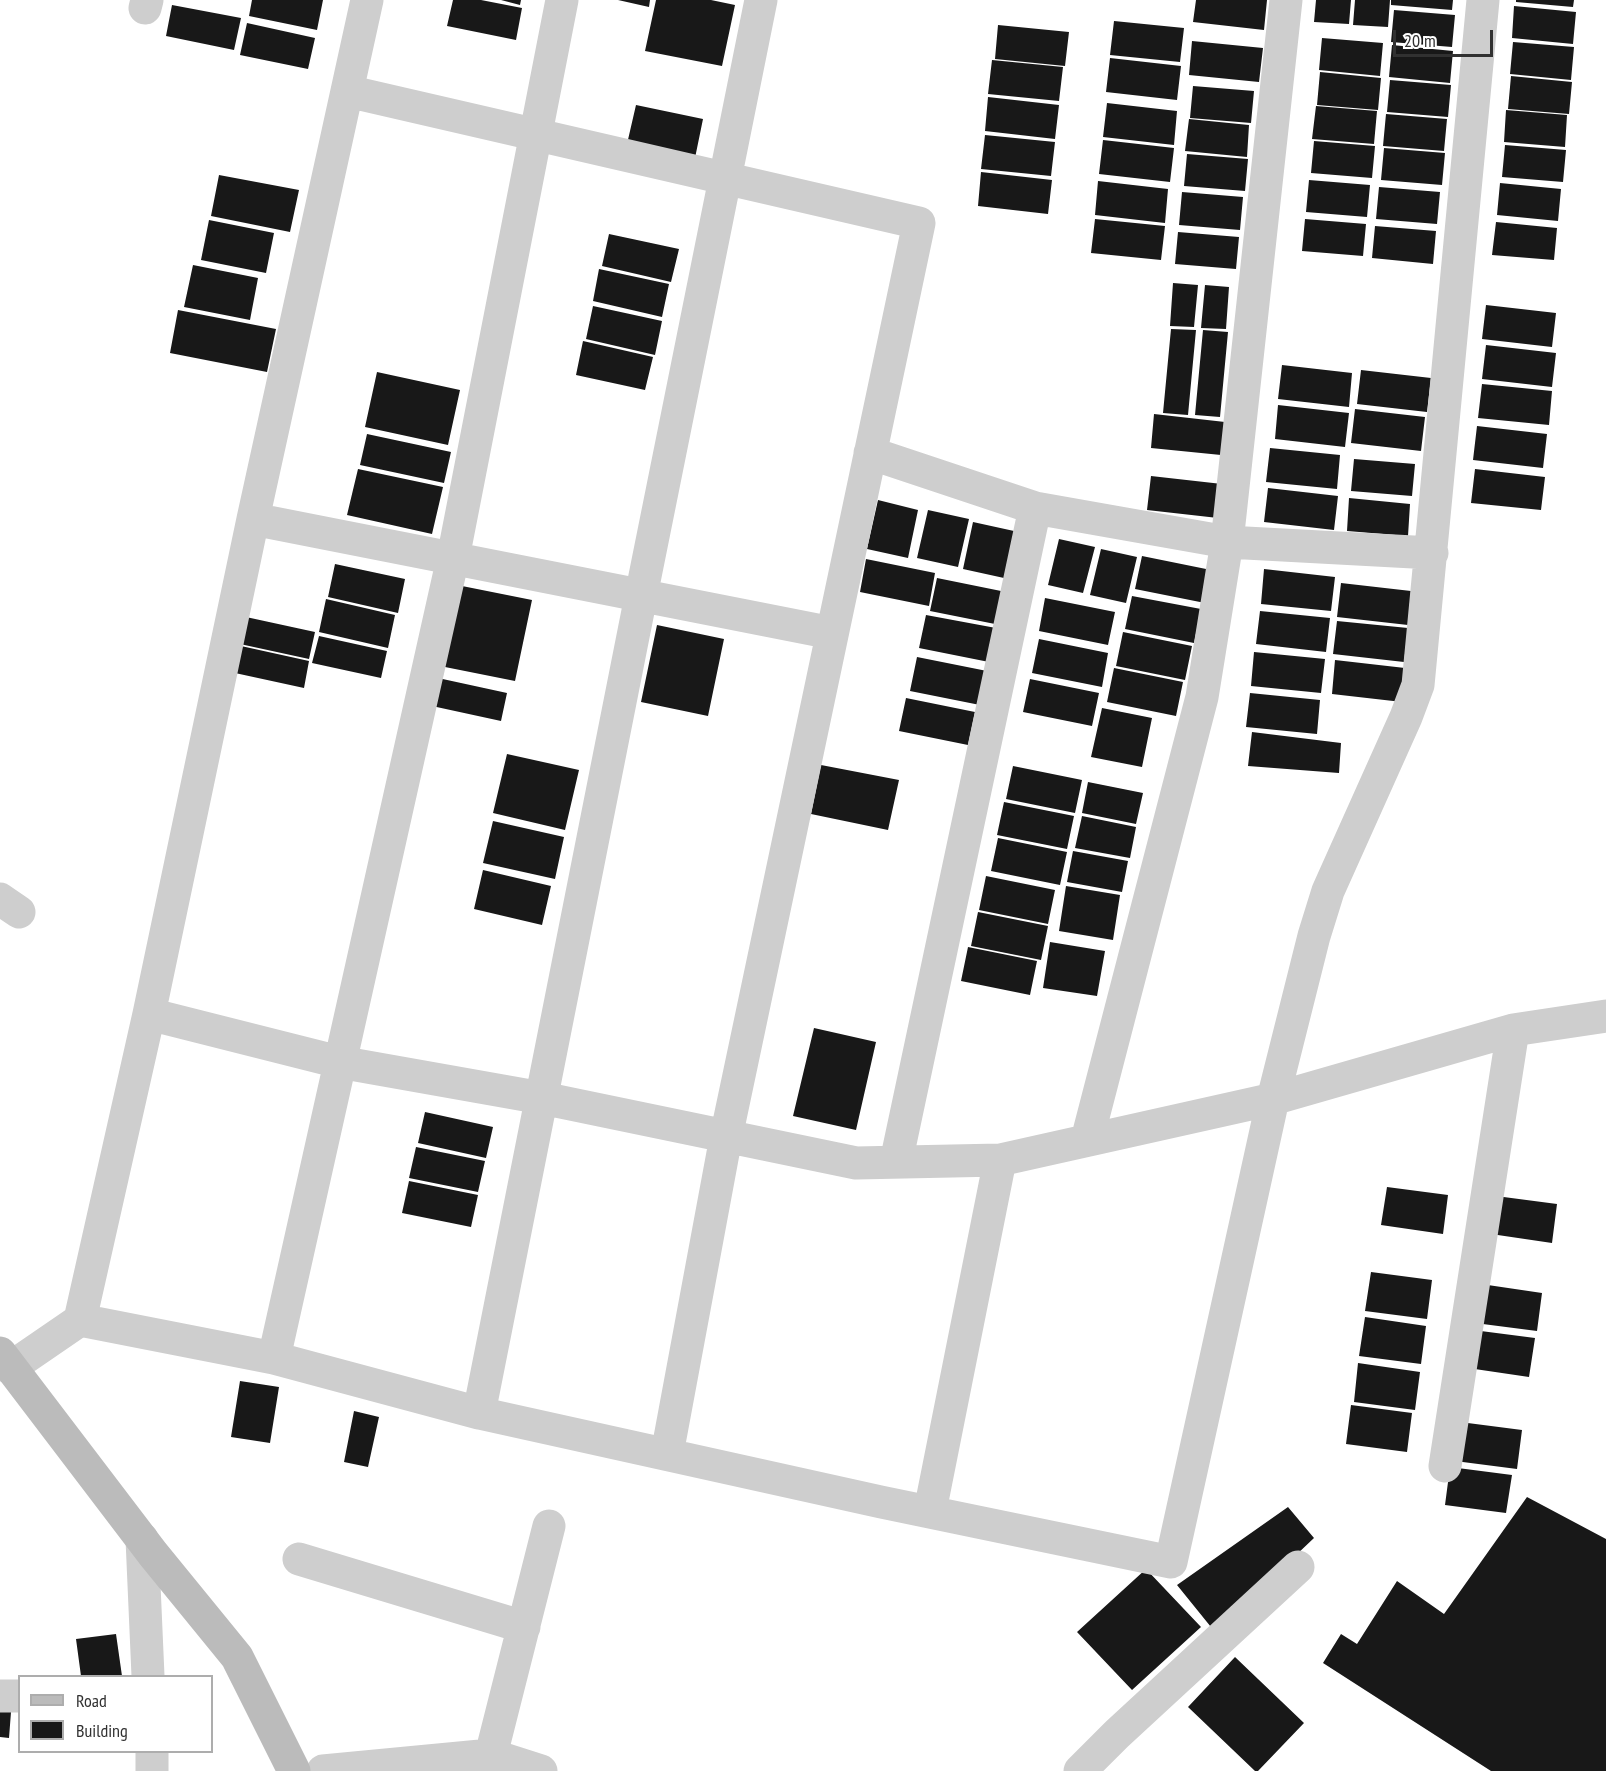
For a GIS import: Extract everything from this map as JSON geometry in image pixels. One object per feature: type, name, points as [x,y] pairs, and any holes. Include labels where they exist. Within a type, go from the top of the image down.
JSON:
[{"type":"street","points":[[80,1320],[149,1014],[253,519],[366,0]]},
{"type":"street","points":[[274,1358],[453,558],[562,0]]},
{"type":"street","points":[[479,1413],[761,0]]},
{"type":"street","points":[[1087,1140],[1202,697],[1227,542],[1286,0]]},
{"type":"street","points":[[294,1771],[237,1657],[142,1539],[5,1360],[80,1320],[274,1358],[479,1413],[882,1502],[1171,1562],[1273,1099],[1314,936],[1328,891],[1407,717],[1418,684],[1483,0]]},
{"type":"street","points":[[347,91],[919,223],[726,1137],[667,1454]]},
{"type":"street","points":[[870,453],[1035,508],[1227,542],[1432,553]]},
{"type":"street","points":[[896,1162],[1035,508]]},
{"type":"street","points":[[253,519],[832,633]]},
{"type":"street","points":[[149,1014],[339,1062],[542,1098],[856,1163],[999,1160],[1273,1099],[1513,1030],[1606,1016]]},
{"type":"street","points":[[1445,1466],[1513,1030]]},
{"type":"street","points":[[930,1511],[999,1160]]},
{"type":"street","points":[[491,1755],[549,1526]]},
{"type":"street","points":[[142,1539],[148,1675]]},
{"type":"street","points":[[299,1558],[524,1627]]},
{"type":"street","points":[[1080,1771],[1298,1567]]},
{"type":"street","points":[[0,1696],[18,1696]]},
{"type":"street","points":[[152,1753],[152,1771]]},
{"type":"street","points":[[323,1771],[491,1755],[541,1771]]},
{"type":"building","points":[[252,0],[323,0],[317,30],[249,16]]},
{"type":"building","points":[[453,0],[481,0],[522,8],[516,40],[447,26]]},
{"type":"building","points":[[501,0],[521,0],[520,5]]},
{"type":"building","points":[[618,0],[650,0],[649,7]]},
{"type":"building","points":[[656,0],[711,0],[735,5],[722,66],[645,51]]},
{"type":"building","points":[[1196,0],[1267,0],[1264,30],[1193,22]]},
{"type":"building","points":[[1316,0],[1351,0],[1349,24],[1314,22]]},
{"type":"building","points":[[1355,0],[1390,0],[1388,27],[1353,25]]},
{"type":"building","points":[[1391,0],[1453,0],[1452,10],[1391,5]]},
{"type":"building","points":[[1516,0],[1574,0],[1573,7],[1516,2]]},
{"type":"building","points":[[172,5],[241,18],[234,50],[166,36]]},
{"type":"building","points":[[1514,6],[1576,12],[1573,44],[1512,38]]},
{"type":"building","points":[[1394,10],[1455,15],[1452,47],[1391,42]]},
{"type":"building","points":[[1114,21],[1184,28],[1180,62],[1110,55]]},
{"type":"building","points":[[247,23],[315,38],[308,69],[240,55]]},
{"type":"building","points":[[998,25],[1069,32],[1065,66],[995,59]]},
{"type":"building","points":[[1322,38],[1383,43],[1380,76],[1319,70]]},
{"type":"building","points":[[1192,41],[1263,48],[1259,82],[1189,75]]},
{"type":"building","points":[[1513,42],[1574,47],[1571,80],[1510,74]]},
{"type":"building","points":[[1392,45],[1453,51],[1450,83],[1389,77]]},
{"type":"building","points":[[1110,58],[1181,66],[1177,100],[1106,92]]},
{"type":"building","points":[[992,60],[1063,67],[1059,101],[988,94]]},
{"type":"building","points":[[1320,72],[1381,78],[1378,110],[1317,105]]},
{"type":"building","points":[[1511,76],[1572,82],[1569,114],[1508,109]]},
{"type":"building","points":[[1390,80],[1451,85],[1448,117],[1387,112]]},
{"type":"building","points":[[1193,86],[1254,91],[1251,123],[1190,118]]},
{"type":"building","points":[[988,97],[1059,105],[1055,139],[985,131]]},
{"type":"building","points":[[1107,103],[1177,111],[1174,145],[1103,137]]},
{"type":"building","points":[[636,105],[703,119],[695,158],[627,144]]},
{"type":"building","points":[[1316,106],[1377,111],[1374,144],[1312,139]]},
{"type":"building","points":[[1506,110],[1567,115],[1565,147],[1504,142]]},
{"type":"building","points":[[1386,114],[1447,119],[1444,151],[1383,146]]},
{"type":"building","points":[[1189,119],[1249,125],[1247,157],[1185,151]]},
{"type":"building","points":[[985,135],[1055,142],[1051,176],[981,169]]},
{"type":"building","points":[[1103,140],[1174,148],[1170,182],[1099,174]]},
{"type":"building","points":[[1314,141],[1375,146],[1372,178],[1311,173]]},
{"type":"building","points":[[1505,145],[1566,150],[1563,182],[1502,177]]},
{"type":"building","points":[[1384,148],[1445,153],[1442,185],[1381,180]]},
{"type":"building","points":[[1187,154],[1248,159],[1245,191],[1184,186]]},
{"type":"building","points":[[981,172],[1052,180],[1048,214],[978,206]]},
{"type":"building","points":[[219,175],[299,190],[290,232],[211,216]]},
{"type":"building","points":[[1309,180],[1370,185],[1367,217],[1306,212]]},
{"type":"building","points":[[1098,181],[1168,189],[1165,223],[1095,215]]},
{"type":"building","points":[[1500,183],[1561,189],[1558,221],[1497,215]]},
{"type":"building","points":[[1379,187],[1440,192],[1437,224],[1376,219]]},
{"type":"building","points":[[1182,192],[1243,197],[1240,230],[1179,225]]},
{"type":"building","points":[[1095,219],[1165,226],[1161,260],[1091,253]]},
{"type":"building","points":[[1305,219],[1366,224],[1363,256],[1302,251]]},
{"type":"building","points":[[209,220],[274,233],[266,273],[201,260]]},
{"type":"building","points":[[1496,222],[1557,228],[1554,260],[1492,255]]},
{"type":"building","points":[[1375,226],[1436,231],[1433,264],[1372,258]]},
{"type":"building","points":[[1178,232],[1239,237],[1236,269],[1175,264]]},
{"type":"building","points":[[609,234],[679,249],[671,282],[602,266]]},
{"type":"building","points":[[193,265],[258,278],[250,320],[184,307]]},
{"type":"building","points":[[599,269],[669,284],[662,317],[593,301]]},
{"type":"building","points":[[1173,283],[1198,285],[1194,327],[1170,326]]},
{"type":"building","points":[[1205,285],[1229,287],[1226,329],[1201,328]]},
{"type":"building","points":[[1486,305],[1556,313],[1552,347],[1482,339]]},
{"type":"building","points":[[593,306],[662,321],[655,355],[586,339]]},
{"type":"building","points":[[178,310],[276,329],[267,372],[170,353]]},
{"type":"building","points":[[1171,329],[1196,330],[1188,415],[1163,413]]},
{"type":"building","points":[[1203,330],[1228,332],[1220,417],[1195,415]]},
{"type":"building","points":[[583,341],[653,357],[645,390],[576,375]]},
{"type":"building","points":[[1486,345],[1556,353],[1552,387],[1482,379]]},
{"type":"building","points":[[1282,365],[1352,373],[1349,407],[1278,399]]},
{"type":"building","points":[[1361,370],[1431,378],[1427,412],[1357,404]]},
{"type":"building","points":[[377,372],[460,390],[448,445],[365,427]]},
{"type":"building","points":[[1482,384],[1552,391],[1549,425],[1478,418]]},
{"type":"building","points":[[1278,405],[1349,413],[1345,447],[1275,439]]},
{"type":"building","points":[[1355,409],[1425,417],[1421,451],[1351,443]]},
{"type":"building","points":[[1154,414],[1225,422],[1221,455],[1151,448]]},
{"type":"building","points":[[1477,426],[1547,434],[1543,468],[1473,460]]},
{"type":"building","points":[[367,434],[451,452],[444,483],[360,465]]},
{"type":"building","points":[[1270,448],[1340,455],[1337,489],[1266,482]]},
{"type":"building","points":[[1354,459],[1415,464],[1412,496],[1351,491]]},
{"type":"building","points":[[358,469],[443,487],[432,534],[347,515]]},
{"type":"building","points":[[1475,469],[1545,477],[1541,510],[1471,503]]},
{"type":"building","points":[[1151,476],[1222,484],[1218,518],[1147,510]]},
{"type":"building","points":[[1268,488],[1338,496],[1334,530],[1264,522]]},
{"type":"building","points":[[1349,498],[1410,504],[1408,536],[1347,531]]},
{"type":"building","points":[[878,500],[918,510],[908,558],[867,549]]},
{"type":"building","points":[[928,510],[969,519],[958,567],[917,558]]},
{"type":"building","points":[[973,522],[1014,531],[1004,578],[963,569]]},
{"type":"building","points":[[1059,539],[1095,547],[1083,593],[1048,585]]},
{"type":"building","points":[[1101,549],[1137,557],[1126,603],[1090,595]]},
{"type":"building","points":[[1142,556],[1211,570],[1205,603],[1135,589]]},
{"type":"building","points":[[866,559],[935,573],[929,606],[860,592]]},
{"type":"building","points":[[335,564],[405,579],[398,613],[328,597]]},
{"type":"building","points":[[1264,569],[1335,577],[1331,611],[1261,604]]},
{"type":"building","points":[[937,578],[1006,592],[1000,625],[930,611]]},
{"type":"building","points":[[1341,583],[1411,591],[1408,625],[1337,617]]},
{"type":"building","points":[[457,585],[532,600],[515,681],[440,666]]},
{"type":"building","points":[[1132,596],[1201,609],[1194,643],[1125,629]]},
{"type":"building","points":[[1045,598],[1115,612],[1108,645],[1039,631]]},
{"type":"building","points":[[326,599],[395,615],[388,648],[319,632]]},
{"type":"building","points":[[1260,611],[1330,618],[1326,652],[1256,644]]},
{"type":"building","points":[[926,615],[996,628],[989,662],[919,648]]},
{"type":"building","points":[[246,617],[315,632],[309,659],[240,644]]},
{"type":"building","points":[[1337,621],[1408,628],[1404,662],[1333,654]]},
{"type":"building","points":[[657,625],[724,639],[708,716],[641,702]]},
{"type":"building","points":[[1123,632],[1192,646],[1185,680],[1116,666]]},
{"type":"building","points":[[319,636],[387,651],[381,678],[312,663]]},
{"type":"building","points":[[1039,639],[1108,653],[1102,687],[1032,673]]},
{"type":"building","points":[[241,646],[309,661],[304,688],[235,673]]},
{"type":"building","points":[[1254,652],[1325,659],[1321,693],[1251,686]]},
{"type":"building","points":[[917,657],[987,671],[980,705],[910,691]]},
{"type":"building","points":[[1335,660],[1405,668],[1402,702],[1332,694]]},
{"type":"building","points":[[1114,668],[1183,682],[1176,716],[1107,702]]},
{"type":"building","points":[[438,678],[507,693],[501,721],[432,706]]},
{"type":"building","points":[[1030,679],[1099,693],[1092,726],[1023,712]]},
{"type":"building","points":[[1250,693],[1320,700],[1317,734],[1246,727]]},
{"type":"building","points":[[906,698],[975,712],[968,745],[899,731]]},
{"type":"building","points":[[1102,708],[1152,718],[1142,767],[1091,757]]},
{"type":"building","points":[[1252,732],[1341,743],[1339,773],[1248,766]]},
{"type":"building","points":[[507,754],[579,770],[565,830],[493,813]]},
{"type":"building","points":[[821,765],[899,780],[888,830],[811,814]]},
{"type":"building","points":[[1013,766],[1082,780],[1075,813],[1006,799]]},
{"type":"building","points":[[1088,782],[1143,793],[1136,824],[1082,813]]},
{"type":"building","points":[[1004,802],[1074,816],[1067,849],[997,835]]},
{"type":"building","points":[[1082,816],[1136,827],[1130,858],[1075,848]]},
{"type":"building","points":[[493,821],[564,837],[555,879],[483,863]]},
{"type":"building","points":[[998,838],[1067,852],[1060,885],[991,871]]},
{"type":"building","points":[[1073,851],[1128,861],[1122,892],[1067,882]]},
{"type":"building","points":[[483,870],[551,886],[542,925],[474,909]]},
{"type":"building","points":[[986,876],[1055,890],[1048,924],[979,910]]},
{"type":"building","points":[[1066,886],[1120,895],[1113,940],[1059,931]]},
{"type":"building","points":[[978,912],[1048,926],[1041,960],[971,946]]},
{"type":"building","points":[[1050,942],[1105,951],[1097,996],[1043,988]]},
{"type":"building","points":[[968,947],[1037,961],[1030,995],[961,981]]},
{"type":"building","points":[[814,1028],[876,1042],[856,1130],[793,1116]]},
{"type":"building","points":[[425,1112],[493,1127],[486,1158],[418,1143]]},
{"type":"building","points":[[416,1147],[485,1161],[478,1192],[409,1178]]},
{"type":"building","points":[[409,1181],[478,1195],[471,1227],[402,1213]]},
{"type":"building","points":[[1387,1187],[1448,1195],[1443,1234],[1381,1225]]},
{"type":"building","points":[[1496,1196],[1557,1204],[1552,1243],[1491,1234]]},
{"type":"building","points":[[1371,1272],[1432,1280],[1427,1319],[1365,1311]]},
{"type":"building","points":[[1481,1284],[1542,1293],[1537,1331],[1475,1323]]},
{"type":"building","points":[[1365,1317],[1426,1326],[1421,1364],[1359,1356]]},
{"type":"building","points":[[1473,1330],[1535,1338],[1529,1377],[1468,1368]]},
{"type":"building","points":[[1358,1363],[1420,1372],[1415,1410],[1354,1402]]},
{"type":"building","points":[[240,1381],[279,1387],[270,1443],[231,1437]]},
{"type":"building","points":[[1351,1405],[1412,1413],[1407,1452],[1346,1444]]},
{"type":"building","points":[[354,1411],[379,1417],[368,1467],[344,1462]]},
{"type":"building","points":[[1460,1422],[1522,1430],[1517,1469],[1455,1461]]},
{"type":"building","points":[[1450,1467],[1512,1475],[1506,1513],[1445,1505]]},
{"type":"building","points":[[1527,1497],[1606,1539],[1606,1771],[1491,1771],[1323,1663],[1341,1634],[1357,1644],[1397,1581],[1444,1614]]},
{"type":"building","points":[[1288,1507],[1314,1538],[1215,1632],[1177,1585]]},
{"type":"building","points":[[1146,1569],[1201,1627],[1132,1690],[1077,1632]]},
{"type":"building","points":[[116,1634],[122,1675],[81,1675],[76,1639]]},
{"type":"building","points":[[1235,1657],[1304,1723],[1258,1771],[1255,1771],[1188,1707]]},
{"type":"building","points":[[0,1711],[11,1712],[9,1738],[0,1737]]}]
